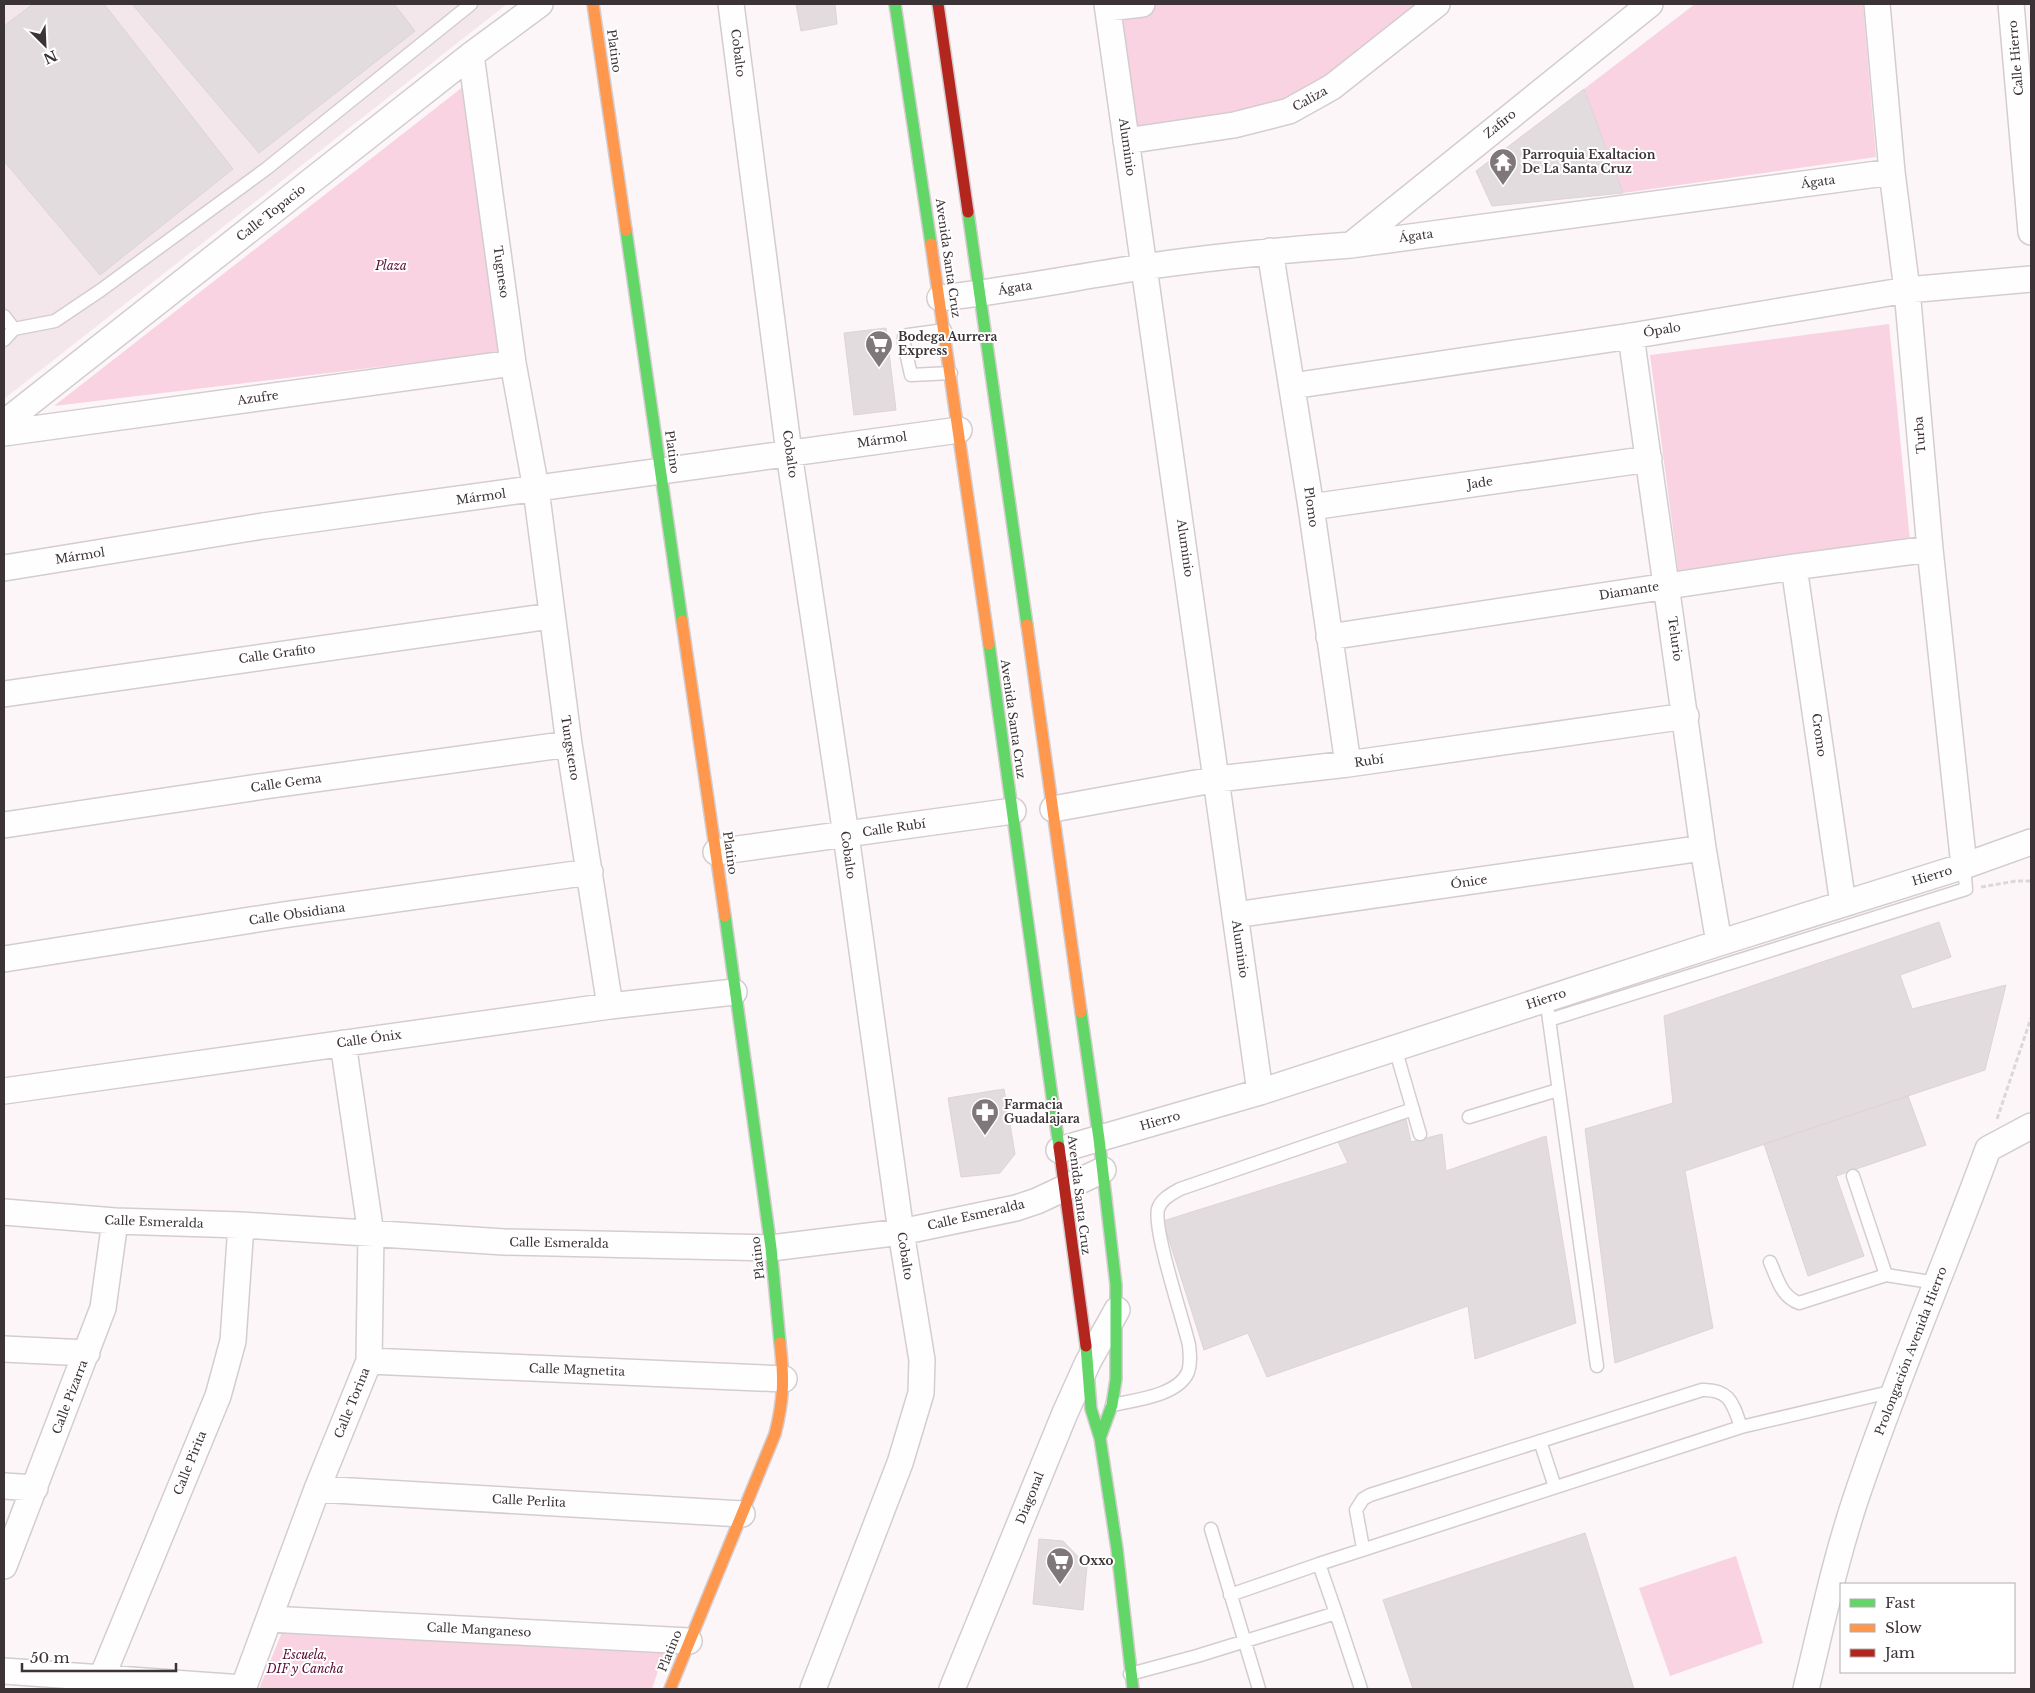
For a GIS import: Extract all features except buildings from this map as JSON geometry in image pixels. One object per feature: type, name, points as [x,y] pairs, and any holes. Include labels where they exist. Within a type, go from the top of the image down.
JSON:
[{"type":"street","name":"Calle Topacio","points":[[4,423],[471,55],[540,4]]},
{"type":"street","name":"Platino","points":[[593,4],[716,852],[771,1248],[784,1379],[782,1407],[775,1434],[670,1689]]},
{"type":"street","name":"Cobalto","points":[[731,4],[789,453],[846,835],[901,1232],[922,1360],[921,1393],[900,1464],[813,1689]]},
{"type":"street","name":"Avenida Santa Cruz","points":[[895,4],[945,330],[1059,1150],[1062,1190],[1088,1362],[1102,1407],[1100,1438],[1117,1549],[1132,1689]]},
{"type":"street","name":"Avenida Santa Cruz","points":[[938,4],[1099,1139],[1116,1285],[1116,1379],[1102,1407],[1100,1438]]},
{"type":"street","points":[[1108,6],[1142,4]]},
{"type":"street","name":"Caliza","points":[[1126,141],[1234,125],[1289,111],[1332,87],[1437,4]]},
{"type":"street","name":"Turba","points":[[1877,4],[1892,172],[1907,290],[1930,550],[1965,878]]},
{"type":"street","name":"Calle Hierro","points":[[2011,4],[2031,232]]},
{"type":"street","name":"Aluminio","points":[[1108,6],[1143,267],[1218,780],[1260,1092]]},
{"type":"street","name":"Zafiro","points":[[1351,244],[1642,6]]},
{"type":"street","name":"Tugneso","points":[[471,55],[513,363],[536,489]]},
{"type":"street","name":"Ágata","points":[[940,298],[980,294],[1143,267],[1270,251],[1351,244],[1892,172]]},
{"type":"street","name":"Plomo","points":[[1270,251],[1311,507],[1348,764]]},
{"type":"street","name":"Ópalo","points":[[1292,386],[1631,336],[1907,290],[2031,279]]},
{"type":"street","name":"Telurio","points":[[1631,336],[1650,459],[1703,848],[1719,943]]},
{"type":"street","name":"Azufre","points":[[4,433],[513,363]]},
{"type":"street","name":"Mármol","points":[[4,568],[263,526],[959,430]]},
{"type":"street","name":"Jade","points":[[1311,507],[1650,459]]},
{"type":"street","name":"Tungsteno","points":[[536,489],[569,744],[610,1006]]},
{"type":"street","name":"Diamante","points":[[1329,637],[1794,567],[1930,550]]},
{"type":"street","name":"Cromo","points":[[1794,567],[1843,904]]},
{"type":"street","name":"Calle Grafito","points":[[4,694],[551,616]]},
{"type":"street","name":"Rubí","points":[[1053,809],[1218,780],[1348,764],[1686,716]]},
{"type":"street","name":"Calle Gema","points":[[4,825],[569,744]]},
{"type":"street","name":"Calle Rubí","points":[[716,852],[1012,811]]},
{"type":"street","name":"Hierro","points":[[1059,1150],[1260,1092],[1395,1048],[1547,1010],[1719,943],[1843,904],[1965,878],[2031,842]]},
{"type":"street","name":"Ónice","points":[[1235,915],[1703,848]]},
{"type":"street","name":"Calle Obsidiana","points":[[4,959],[283,915],[590,872]]},
{"type":"street","name":"Calle Ónix","points":[[4,1091],[610,1006],[734,992]]},
{"type":"street","name":"Calle Torina","points":[[243,1689],[316,1489],[369,1361],[370,1234],[343,1043]]},
{"type":"street","points":[[1988,1149],[2031,1126]]},
{"type":"street","name":"Prolongación Avenida Hierro","points":[[1806,1689],[1840,1550],[1858,1493],[1894,1391],[1988,1149]]},
{"type":"street","name":"Calle Esmeralda","points":[[4,1212],[115,1221],[241,1225],[504,1242],[771,1248],[901,1232],[1016,1208],[1062,1190],[1103,1170]]},
{"type":"street","name":"Calle Pizarra","points":[[4,1566],[88,1353],[103,1308],[115,1221]]},
{"type":"street","name":"Calle Pirita","points":[[99,1684],[218,1396],[233,1341],[241,1225]]},
{"type":"street","name":"Diagonal","points":[[952,1689],[1065,1413],[1088,1362],[1117,1310]]},
{"type":"street","points":[[4,1350],[88,1353]]},
{"type":"street","name":"Calle Magnetita","points":[[369,1361],[784,1379]]},
{"type":"street","points":[[1065,1413],[1102,1407]]},
{"type":"street","points":[[4,1486],[34,1488]]},
{"type":"street","name":"Calle Perlita","points":[[316,1489],[742,1514]]},
{"type":"street","name":"Calle Manganeso","points":[[269,1619],[689,1641]]},
{"type":"street","points":[[4,1670],[99,1684],[243,1689]]},
{"type":"lane","points":[[4,340],[14,329],[55,321],[102,290],[266,169],[471,4]]},
{"type":"lane","points":[[4,316],[14,329]]},
{"type":"lane","points":[[945,330],[908,335],[904,338],[904,343],[911,375],[951,373]]},
{"type":"lane","points":[[1598,1366],[1547,1010],[1965,878]]},
{"type":"lane","points":[[1395,1048],[1420,1134]]},
{"type":"lane","points":[[1469,1117],[1558,1090]]},
{"type":"lane","points":[[1102,1407],[1160,1394],[1174,1387],[1188,1372],[1190,1360],[1189,1345],[1158,1228],[1159,1208],[1163,1200],[1180,1189],[1412,1109]]},
{"type":"lane","points":[[1854,1176],[1886,1275]]},
{"type":"lane","points":[[1770,1262],[1782,1289],[1789,1299],[1800,1303],[1886,1275],[1937,1283]]},
{"type":"lane","points":[[1363,1548],[1356,1510],[1363,1499],[1370,1495],[1540,1440],[1702,1390],[1723,1392],[1730,1400],[1741,1427]]},
{"type":"lane","points":[[1230,1595],[1363,1548],[1741,1427],[1894,1391]]},
{"type":"lane","points":[[1540,1440],[1555,1487]]},
{"type":"lane","points":[[1211,1529],[1259,1689]]},
{"type":"lane","points":[[1318,1564],[1361,1689]]},
{"type":"lane","points":[[1130,1674],[1244,1642],[1336,1613]]},
{"type":"path","points":[[1965,878],[2031,881]]},
{"type":"path","points":[[1988,1149],[2031,1018]]},
{"type":"shaded area","points":[[4,4],[507,4],[4,399]]},
{"type":"green space","points":[[1142,4],[1437,4],[1289,111],[1126,141],[1108,8]]},
{"type":"green space","points":[[1695,4],[1863,4],[1876,157],[1623,193],[1584,89]]},
{"type":"green space","name":"Plaza","points":[[464,86],[502,352],[54,406]]},
{"type":"green space","points":[[1889,324],[1910,541],[1679,576],[1650,355]]},
{"type":"green space","points":[[1736,1556],[1763,1643],[1670,1676],[1639,1588]]},
{"type":"green space","name":"Escuela, DIF y Cancha","points":[[282,1632],[665,1650],[652,1689],[259,1689]]},
{"type":"traffic: fast","points":[[895,4],[931,244]]},
{"type":"traffic: fast","points":[[968,212],[1027,625]]},
{"type":"traffic: fast","points":[[626,230],[682,621]]},
{"type":"traffic: fast","points":[[989,644],[1059,1147]]},
{"type":"traffic: fast","points":[[725,916],[771,1248],[780,1343]]},
{"type":"traffic: fast","points":[[1081,1012],[1099,1139],[1116,1285],[1116,1379],[1112,1405],[1100,1438]]},
{"type":"traffic: fast","points":[[1086,1346],[1091,1409],[1100,1438],[1117,1549],[1133,1689]]},
{"type":"traffic: slow","points":[[593,4],[626,230]]},
{"type":"traffic: slow","points":[[931,244],[989,644]]},
{"type":"traffic: slow","points":[[682,621],[725,916]]},
{"type":"traffic: slow","points":[[1027,625],[1081,1012]]},
{"type":"traffic: slow","points":[[670,1689],[775,1434],[782,1388],[780,1343]]},
{"type":"traffic: jam","points":[[938,4],[968,212]]},
{"type":"traffic: jam","points":[[1059,1147],[1086,1346]]},
{"type":"place","name":"Parroquia Exaltacion De La Santa Cruz","points":[[1503,186]]},
{"type":"place","name":"Bodega Aurrera Express","points":[[879,368]]},
{"type":"place","name":"Farmacia Guadalajara","points":[[985,1136]]},
{"type":"place","name":"Oxxo","points":[[1060,1585]]}]
